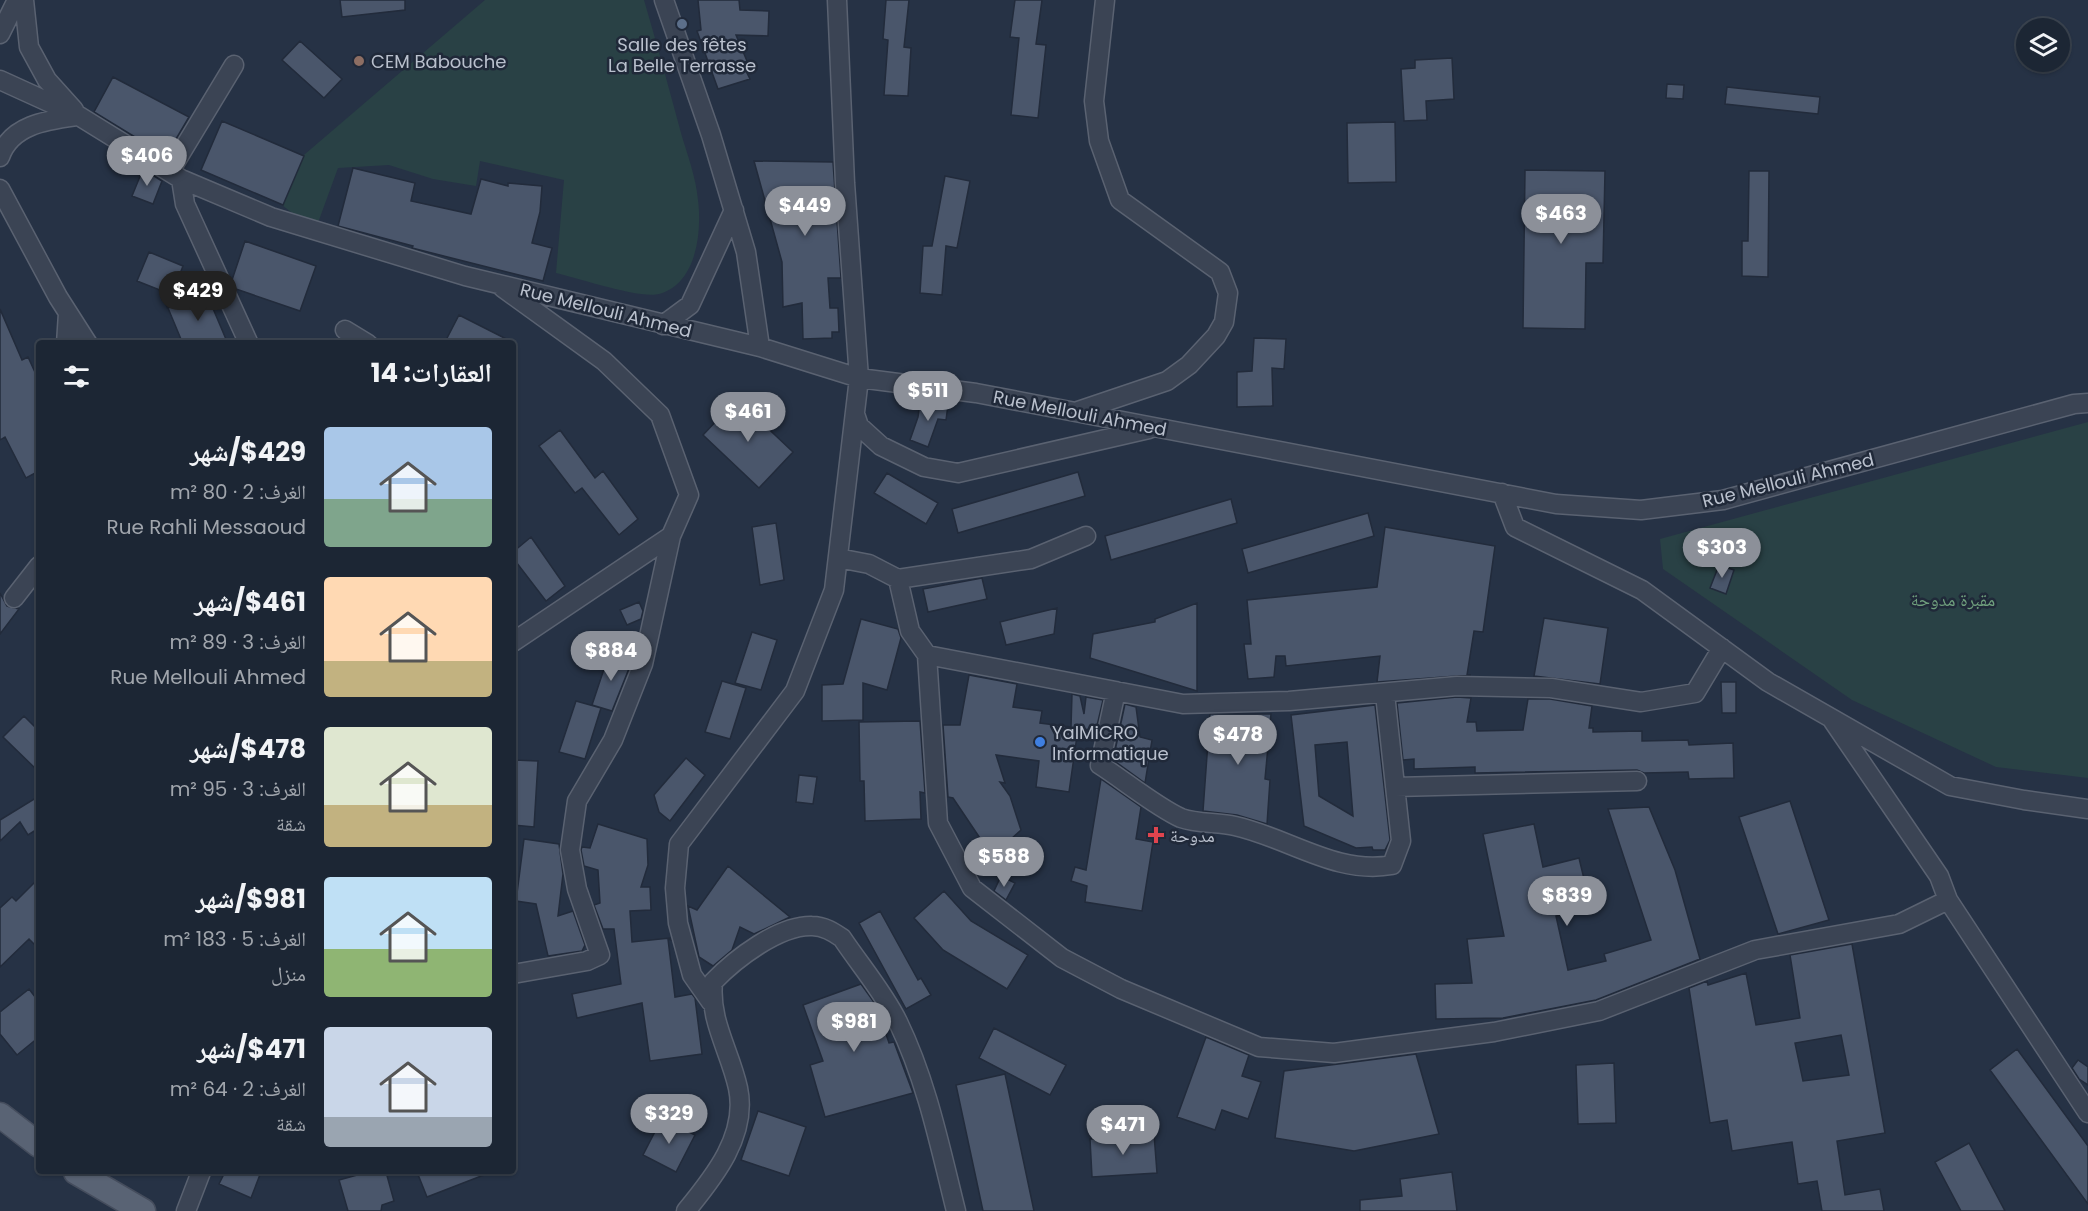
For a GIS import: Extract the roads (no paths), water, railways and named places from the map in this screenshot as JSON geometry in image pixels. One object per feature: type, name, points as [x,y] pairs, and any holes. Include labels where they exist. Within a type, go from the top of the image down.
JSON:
[{"type":"main road","points":[[0,1115],[36,1143]]},
{"type":"main road","points":[[79,1174],[143,1211]]},
{"type":"street","points":[[0,34],[17,0]]},
{"type":"street","points":[[24,0],[29,47],[47,80],[80,116]]},
{"type":"street","points":[[664,0],[747,252],[760,347]]},
{"type":"street","points":[[711,1002],[692,975],[678,923],[675,888],[679,844],[795,691],[834,590],[859,378],[845,183],[837,0]]},
{"type":"street","points":[[1075,412],[1145,390],[1167,381],[1182,370],[1197,357],[1220,329],[1224,322],[1228,293],[1220,272],[1120,200],[1099,141],[1094,101],[1105,0]]},
{"type":"street","points":[[234,65],[175,175],[185,204],[247,340]]},
{"type":"street","name":"Rue Mellouli Ahmed","points":[[0,80],[80,116],[175,175],[271,217],[465,276],[760,347],[859,378],[976,393],[1556,504],[1641,510],[1723,500],[2088,402]]},
{"type":"street","points":[[0,157],[17,135],[34,124],[80,116]]},
{"type":"street","points":[[0,189],[68,313],[85,340]]},
{"type":"street","points":[[663,325],[690,305],[734,210]]},
{"type":"street","points":[[497,283],[604,361],[660,415],[689,495],[671,536],[643,664],[614,740],[578,801],[570,850],[578,889],[600,956],[587,962],[516,974]]},
{"type":"street","points":[[66,340],[68,313]]},
{"type":"street","points":[[345,330],[361,340]]},
{"type":"street","points":[[855,414],[859,426],[881,446],[924,467],[958,473],[1155,427]]},
{"type":"street","points":[[1502,493],[1515,527],[1642,590],[1768,682],[1950,786],[2088,809]]},
{"type":"street","points":[[516,636],[671,536]]},
{"type":"street","points":[[838,558],[869,564],[898,579],[1031,559],[1086,536]]},
{"type":"street","points":[[14,598],[36,570]]},
{"type":"street","points":[[898,579],[910,631],[927,655],[938,823],[972,888],[1062,958],[1121,990],[1259,1047],[1334,1053],[1494,1032],[1599,1011],[1755,950],[1899,924],[1948,900]]},
{"type":"street","points":[[927,655],[1183,704],[1289,701],[1457,686],[1551,688],[1641,702],[1695,693],[1722,648]]},
{"type":"street","points":[[1116,691],[1100,765],[1181,818],[1235,826],[1299,847],[1333,863],[1371,869],[1392,865],[1401,841],[1385,694]]},
{"type":"street","points":[[1830,717],[1939,876],[1948,900],[2088,1113]]},
{"type":"street","points":[[1395,788],[1637,781]]},
{"type":"street","points":[[686,1211],[716,1175],[739,1122],[738,1088],[721,1041],[711,1002],[713,982],[722,972],[756,947],[781,933],[812,926],[830,930],[842,938],[901,1030],[937,1131],[956,1211]]},
{"type":"street","points":[[186,1211],[200,1174]]},
{"type":"place","name":"Salle des fêtes La Belle Terrasse","points":[[682,24]]},
{"type":"place","name":"CEM Babouche","points":[[359,61]]},
{"type":"place","name":"YalMiCRO Informatique","points":[[1040,742]]},
{"type":"place","name":"مدوحة","points":[[1156,835]]},
{"type":"park label","name":"مقبرة مدوحة","points":[[1953,599]]}]
